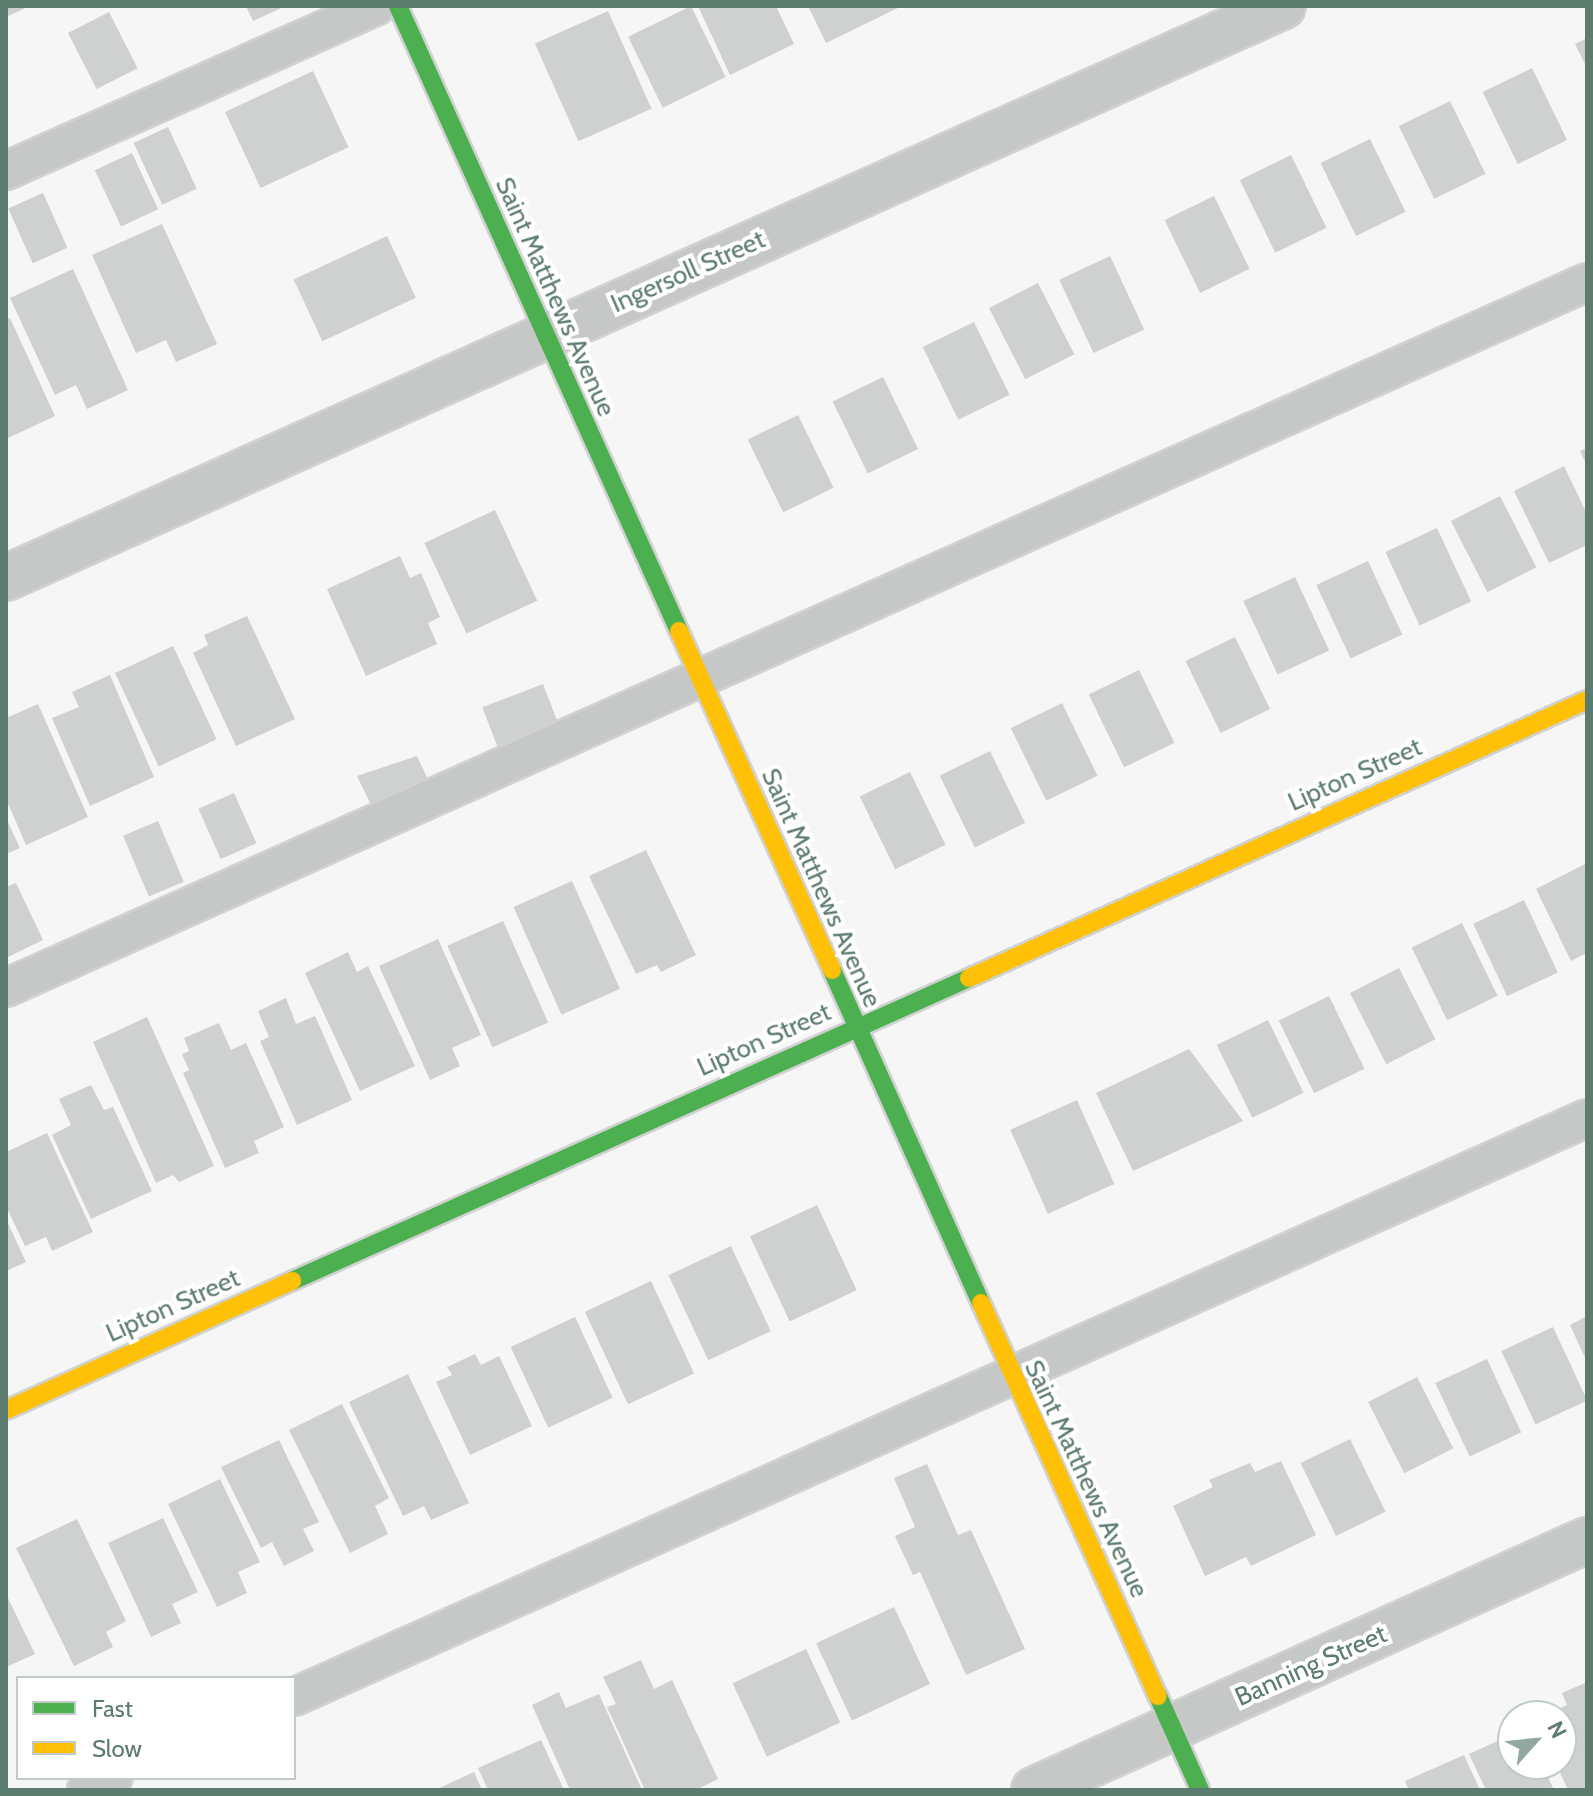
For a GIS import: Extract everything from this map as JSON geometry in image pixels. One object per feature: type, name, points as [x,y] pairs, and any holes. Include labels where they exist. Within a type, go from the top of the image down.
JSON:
[{"type":"street","name":"Saint Matthews Avenue","points":[[398,6],[543,337],[1200,1790]]},
{"type":"street","name":"Ingersoll Street","points":[[6,578],[1283,6]]},
{"type":"street","name":"Lipton Street","points":[[6,1410],[1587,700]]},
{"type":"street","name":"Banning Street","points":[[1034,1790],[1587,1540]]},
{"type":"lane","points":[[6,171],[376,6]]},
{"type":"lane","points":[[6,988],[1587,282]]},
{"type":"lane","points":[[296,1696],[1587,1118]]},
{"type":"lane","points":[[86,1790],[108,1780]]},
{"type":"building","points":[[6,6],[30,6],[6,17]]},
{"type":"building","points":[[246,6],[286,6],[253,21]]},
{"type":"building","points":[[691,6],[726,77],[663,108],[628,37]]},
{"type":"building","points":[[698,6],[776,6],[794,44],[730,75]]},
{"type":"building","points":[[808,6],[902,6],[826,43]]},
{"type":"building","points":[[608,11],[652,109],[578,141],[535,44]]},
{"type":"building","points":[[109,12],[138,68],[97,89],[68,33]]},
{"type":"building","points":[[1587,38],[1587,68],[1575,44]]},
{"type":"building","points":[[1532,68],[1567,140],[1518,164],[1483,92]]},
{"type":"building","points":[[313,71],[348,147],[261,188],[225,112]]},
{"type":"building","points":[[1450,101],[1486,174],[1434,199],[1399,126]]},
{"type":"building","points":[[168,127],[197,189],[162,205],[134,143]]},
{"type":"building","points":[[1370,139],[1406,212],[1356,236],[1321,163]]},
{"type":"building","points":[[132,153],[158,209],[121,227],[95,170]]},
{"type":"building","points":[[1291,155],[1327,228],[1275,253],[1240,180]]},
{"type":"building","points":[[43,193],[67,248],[33,263],[8,208]]},
{"type":"building","points":[[1214,196],[1250,269],[1200,293],[1165,220]]},
{"type":"building","points":[[162,224],[217,344],[176,362],[166,340],[136,353],[92,255]]},
{"type":"building","points":[[387,236],[416,298],[322,341],[294,280]]},
{"type":"building","points":[[1110,256],[1144,329],[1093,353],[1059,280]]},
{"type":"building","points":[[73,269],[128,390],[87,409],[76,385],[55,395],[10,298]]},
{"type":"building","points":[[1038,283],[1074,354],[1025,379],[989,308]]},
{"type":"building","points":[[10,318],[55,416],[6,439],[6,320]]},
{"type":"building","points":[[974,322],[1010,395],[958,420],[923,347]]},
{"type":"building","points":[[883,377],[918,449],[868,473],[833,402]]},
{"type":"building","points":[[798,415],[834,488],[783,512],[748,440]]},
{"type":"building","points":[[1587,448],[1587,466],[1580,451]]},
{"type":"building","points":[[1564,466],[1587,514],[1587,545],[1549,563],[1514,491]]},
{"type":"building","points":[[1500,496],[1536,567],[1487,592],[1451,521]]},
{"type":"building","points":[[495,510],[537,601],[467,634],[424,543]]},
{"type":"building","points":[[1437,528],[1471,601],[1420,626],[1385,552]]},
{"type":"building","points":[[400,556],[410,578],[421,573],[440,617],[428,623],[437,644],[366,676],[327,589]]},
{"type":"building","points":[[1368,561],[1402,634],[1351,659],[1316,585]]},
{"type":"building","points":[[1295,577],[1329,650],[1278,675],[1243,601]]},
{"type":"building","points":[[247,616],[295,719],[236,746],[193,653],[208,645],[204,635]]},
{"type":"building","points":[[1235,637],[1270,709],[1221,733],[1186,661]]},
{"type":"building","points":[[173,646],[217,739],[159,766],[115,673]]},
{"type":"building","points":[[1139,670],[1175,743],[1124,767],[1089,695]]},
{"type":"building","points":[[110,675],[154,777],[90,806],[52,718],[79,707],[72,692]]},
{"type":"building","points":[[543,684],[561,730],[500,753],[482,707]]},
{"type":"building","points":[[1062,703],[1098,776],[1046,801],[1011,728]]},
{"type":"building","points":[[38,704],[88,817],[26,845],[6,799],[6,718]]},
{"type":"building","points":[[990,751],[1025,823],[975,847],[940,776]]},
{"type":"building","points":[[417,756],[431,786],[374,811],[357,776]]},
{"type":"building","points":[[910,772],[946,845],[895,869],[860,797]]},
{"type":"building","points":[[234,793],[256,843],[221,859],[198,809]]},
{"type":"building","points":[[6,818],[20,848],[6,854]]},
{"type":"building","points":[[158,821],[184,882],[149,897],[123,836]]},
{"type":"building","points":[[646,850],[696,955],[661,972],[657,965],[636,974],[589,876]]},
{"type":"building","points":[[1587,863],[1587,953],[1571,961],[1536,889]]},
{"type":"building","points":[[572,881],[620,989],[562,1015],[514,907]]},
{"type":"building","points":[[16,883],[43,940],[6,958],[6,887]]},
{"type":"building","points":[[1524,900],[1558,973],[1507,996],[1473,924]]},
{"type":"building","points":[[503,921],[548,1022],[492,1047],[447,946]]},
{"type":"building","points":[[1462,923],[1498,996],[1447,1020],[1412,948]]},
{"type":"building","points":[[438,939],[481,1035],[452,1048],[460,1066],[430,1080],[379,966]]},
{"type":"building","points":[[348,952],[357,972],[368,966],[415,1066],[360,1091],[305,973]]},
{"type":"building","points":[[1399,968],[1435,1039],[1386,1064],[1350,993]]},
{"type":"building","points":[[1329,996],[1365,1069],[1314,1093],[1279,1021]]},
{"type":"building","points":[[286,998],[296,1024],[315,1016],[352,1100],[297,1125],[260,1041],[269,1037],[258,1011]]},
{"type":"building","points":[[147,1017],[214,1166],[179,1182],[173,1175],[156,1183],[93,1042]]},
{"type":"building","points":[[1268,1020],[1304,1093],[1252,1118],[1217,1045]]},
{"type":"building","points":[[219,1023],[231,1050],[246,1043],[284,1127],[254,1141],[259,1153],[225,1168],[183,1073],[189,1070],[182,1054],[189,1051],[184,1038]]},
{"type":"building","points":[[1189,1049],[1243,1121],[1133,1171],[1096,1093]]},
{"type":"building","points":[[91,1085],[104,1110],[113,1107],[152,1191],[91,1219],[52,1135],[71,1125],[59,1099]]},
{"type":"building","points":[[1077,1100],[1114,1184],[1048,1214],[1010,1130]]},
{"type":"building","points":[[47,1133],[93,1232],[52,1251],[46,1237],[25,1246],[6,1206],[6,1152]]},
{"type":"building","points":[[817,1205],[857,1290],[790,1321],[750,1236]]},
{"type":"building","points":[[6,1219],[26,1262],[6,1271]]},
{"type":"building","points":[[731,1246],[771,1331],[708,1360],[668,1275]]},
{"type":"building","points":[[651,1281],[694,1373],[628,1404],[585,1312]]},
{"type":"building","points":[[1587,1316],[1587,1362],[1570,1325]]},
{"type":"building","points":[[575,1317],[613,1398],[548,1428],[511,1347]]},
{"type":"building","points":[[1553,1327],[1587,1401],[1536,1425],[1501,1351]]},
{"type":"building","points":[[475,1354],[481,1365],[499,1356],[532,1426],[470,1455],[436,1382],[452,1375],[447,1367]]},
{"type":"building","points":[[1487,1359],[1521,1432],[1470,1457],[1435,1383]]},
{"type":"building","points":[[408,1374],[469,1503],[431,1520],[424,1506],[403,1516],[349,1402]]},
{"type":"building","points":[[1417,1377],[1453,1448],[1404,1473],[1368,1402]]},
{"type":"building","points":[[342,1404],[389,1498],[375,1506],[388,1534],[350,1553],[289,1430]]},
{"type":"building","points":[[1350,1439],[1386,1512],[1336,1536],[1301,1463]]},
{"type":"building","points":[[279,1440],[319,1522],[303,1529],[314,1551],[284,1566],[272,1542],[261,1548],[221,1467]]},
{"type":"building","points":[[1281,1461],[1316,1535],[1251,1566],[1246,1557],[1205,1576],[1173,1506],[1213,1487],[1209,1480],[1250,1463],[1255,1472]]},
{"type":"building","points":[[927,1464],[958,1535],[971,1530],[1025,1649],[966,1675],[920,1572],[913,1575],[895,1536],[915,1527],[894,1478]]},
{"type":"building","points":[[220,1479],[260,1562],[238,1572],[247,1593],[217,1607],[168,1504]]},
{"type":"building","points":[[163,1518],[198,1592],[172,1604],[181,1623],[151,1637],[108,1543]]},
{"type":"building","points":[[77,1519],[126,1621],[106,1632],[113,1647],[74,1666],[16,1548]]},
{"type":"building","points":[[6,1594],[35,1654],[6,1667]]},
{"type":"building","points":[[894,1607],[930,1684],[852,1720],[816,1643]]},
{"type":"building","points":[[806,1649],[840,1722],[767,1757],[733,1683]]},
{"type":"building","points":[[641,1660],[654,1689],[672,1680],[718,1779],[696,1790],[645,1790],[607,1707],[616,1704],[603,1677]]},
{"type":"building","points":[[1587,1682],[1587,1790],[1568,1790],[1563,1780],[1577,1780],[1577,1700],[1565,1700],[1562,1693]]},
{"type":"building","points":[[559,1692],[566,1708],[599,1694],[642,1790],[570,1790],[532,1705]]},
{"type":"building","points":[[541,1740],[564,1790],[488,1790],[478,1768]]},
{"type":"building","points":[[1497,1741],[1497,1780],[1549,1780],[1554,1790],[1486,1790],[1469,1754]]},
{"type":"building","points":[[1464,1755],[1480,1790],[1409,1790],[1405,1781]]},
{"type":"building","points":[[474,1772],[482,1790],[435,1790]]},
{"type":"traffic: fast","points":[[398,6],[679,631]]},
{"type":"traffic: fast","points":[[832,970],[981,1303]]},
{"type":"traffic: fast","points":[[292,1281],[969,978]]},
{"type":"traffic: fast","points":[[1158,1696],[1200,1790]]},
{"type":"traffic: slow","points":[[679,631],[832,970]]},
{"type":"traffic: slow","points":[[969,978],[1587,700]]},
{"type":"traffic: slow","points":[[6,1410],[292,1281]]},
{"type":"traffic: slow","points":[[981,1303],[1158,1696]]}]
